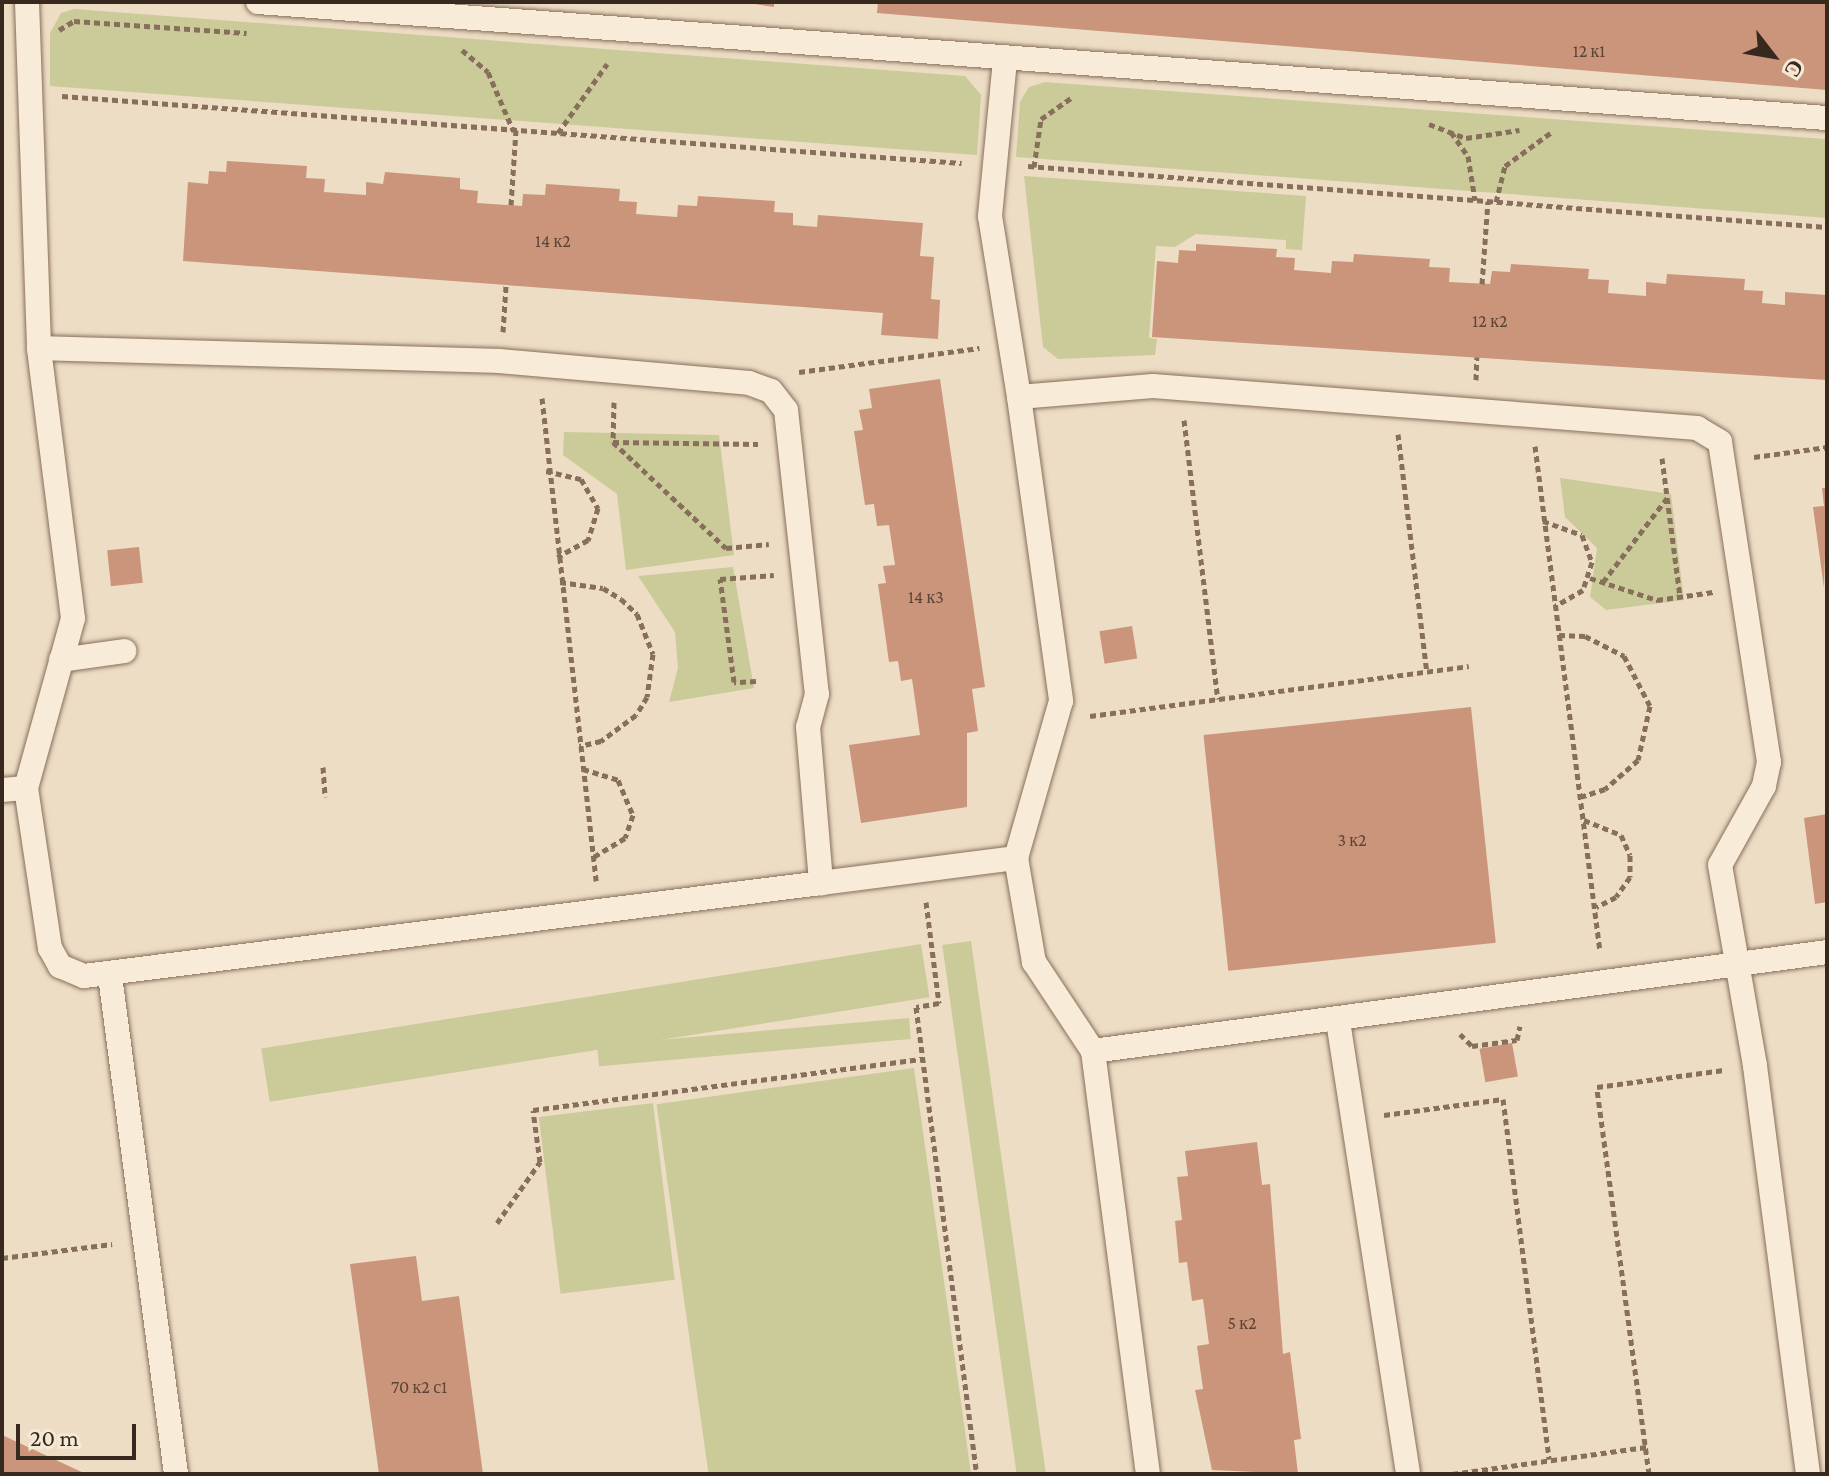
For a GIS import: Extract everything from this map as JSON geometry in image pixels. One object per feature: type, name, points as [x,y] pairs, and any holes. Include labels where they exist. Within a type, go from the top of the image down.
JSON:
[{"type":"lane","points":[[27,2],[39,348],[73,618],[14,789],[50,948],[60,966],[110,976],[1016,858]]},
{"type":"lane","points":[[258,2],[1005,60],[1827,118]]},
{"type":"lane","points":[[1005,60],[990,216],[1019,397],[1061,701],[1016,858],[1034,962],[1093,1051],[1148,1474]]},
{"type":"lane","points":[[39,348],[499,361],[749,383],[771,391],[786,410],[816,678],[808,727],[821,883]]},
{"type":"lane","points":[[1019,397],[1153,386],[1697,428],[1720,442],[1769,762],[1764,786],[1720,865],[1755,1066],[1808,1474]]},
{"type":"lane","points":[[61,660],[124,651]]},
{"type":"lane","points":[[1093,1051],[1338,1021],[1827,952]]},
{"type":"lane","points":[[110,976],[176,1474]]},
{"type":"lane","points":[[1338,1021],[1408,1474]]},
{"type":"path","points":[[461,49],[488,72],[514,130],[511,205]]},
{"type":"path","points":[[558,133],[607,64]]},
{"type":"path","points":[[28,92],[1827,227]]},
{"type":"path","points":[[1034,167],[1041,119],[1057,103],[1089,98]]},
{"type":"path","points":[[1410,121],[1488,138],[1557,128],[1505,166],[1496,202]]},
{"type":"path","points":[[1450,131],[1468,156],[1475,200]]},
{"type":"path","points":[[1482,284],[1488,201]]},
{"type":"path","points":[[502,339],[506,285]]},
{"type":"path","points":[[798,372],[989,346]]},
{"type":"path","points":[[1476,386],[1477,357]]},
{"type":"path","points":[[548,393],[541,399],[546,471],[600,911]]},
{"type":"path","points":[[614,393],[613,442],[726,548],[771,544]]},
{"type":"path","points":[[1183,411],[1218,699]]},
{"type":"path","points":[[1397,430],[1427,672]]},
{"type":"path","points":[[1534,441],[1601,956]]},
{"type":"path","points":[[613,442],[759,444]]},
{"type":"path","points":[[1753,457],[1827,447]]},
{"type":"path","points":[[1662,452],[1680,596]]},
{"type":"path","points":[[546,471],[581,479],[598,508],[588,540],[557,557]]},
{"type":"path","points":[[1603,582],[1668,497]]},
{"type":"path","points":[[1543,521],[1582,535],[1590,549],[1590,578],[1574,599],[1555,606]]},
{"type":"path","points":[[756,681],[734,682],[720,579],[774,575]]},
{"type":"path","points":[[1590,578],[1657,600],[1716,591]]},
{"type":"path","points":[[560,582],[621,599],[637,614],[653,654],[647,697],[636,715],[601,741],[580,746]]},
{"type":"path","points":[[1559,635],[1585,636],[1624,656],[1650,706],[1638,760],[1605,789],[1581,797]]},
{"type":"path","points":[[1082,717],[1469,666]]},
{"type":"path","points":[[323,767],[325,797]]},
{"type":"path","points":[[583,769],[618,780],[633,815],[625,838],[593,857]]},
{"type":"path","points":[[1584,820],[1621,835],[1630,855],[1630,877],[1616,897],[1596,907]]},
{"type":"path","points":[[925,894],[939,1003],[916,1007],[977,1474]]},
{"type":"path","points":[[1447,1029],[1472,1046],[1517,1040],[1529,1016]]},
{"type":"path","points":[[1718,1056],[1723,1084]]},
{"type":"path","points":[[497,1223],[540,1162],[533,1110],[923,1059]]},
{"type":"path","points":[[1649,1474],[1597,1087],[1755,1066]]},
{"type":"path","points":[[1354,1119],[1503,1099],[1549,1459]]},
{"type":"path","points":[[1379,1101],[1381,1115]]},
{"type":"path","points":[[2,1258],[124,1242]]},
{"type":"path","points":[[1452,1474],[1646,1447]]},
{"type":"green space","points":[[74,9],[965,76],[981,95],[977,155],[50,86],[50,33],[61,13]]},
{"type":"green space","points":[[1045,82],[1827,139],[1827,218],[1016,157],[1020,102],[1029,87]]},
{"type":"green space","points":[[1024,176],[1306,196],[1302,250],[1286,249],[1286,240],[1196,234],[1175,247],[1156,246],[1149,338],[1157,339],[1155,355],[1058,359],[1043,347]]},
{"type":"green space","points":[[564,432],[719,435],[734,555],[626,570],[617,494],[563,455]]},
{"type":"green space","points":[[1560,478],[1671,494],[1684,600],[1606,610],[1590,597],[1597,548],[1565,517]]},
{"type":"green space","points":[[733,567],[754,688],[669,702],[678,668],[675,632],[638,576]]},
{"type":"green space","points":[[971,941],[1046,1474],[1017,1474],[942,945]]},
{"type":"green space","points":[[921,944],[929,997],[270,1102],[261,1048]]},
{"type":"green space","points":[[909,1018],[911,1039],[599,1066],[597,1045]]},
{"type":"green space","points":[[914,1068],[971,1472],[709,1474],[657,1104]]},
{"type":"green space","points":[[653,1103],[675,1280],[561,1294],[539,1117]]},
{"type":"building","points":[[742,2],[774,2],[774,7]]},
{"type":"building","points":[[878,2],[1827,2],[1827,90],[877,13]]},
{"type":"building","points":[[227,161],[307,166],[306,178],[325,179],[324,192],[366,195],[366,182],[383,184],[385,172],[460,178],[460,189],[478,191],[477,203],[522,206],[523,194],[545,195],[546,184],[620,189],[619,201],[637,202],[636,214],[677,217],[678,205],[697,206],[698,196],[775,201],[774,212],[793,213],[793,225],[817,227],[818,215],[923,223],[920,256],[934,257],[931,299],[940,300],[938,339],[881,335],[883,313],[183,261],[188,182],[208,184],[209,171],[226,172]]},
{"type":"building","points":[[1196,244],[1277,249],[1276,257],[1295,258],[1294,270],[1331,273],[1332,261],[1353,262],[1354,254],[1430,259],[1429,267],[1450,268],[1449,282],[1490,284],[1492,271],[1510,272],[1511,264],[1589,269],[1588,279],[1609,280],[1608,293],[1646,296],[1646,282],[1666,284],[1667,274],[1745,279],[1744,290],[1763,291],[1762,303],[1785,305],[1785,292],[1827,295],[1827,380],[1152,337],[1157,261],[1178,263],[1179,250],[1196,251]]},
{"type":"building","points":[[940,379],[985,687],[972,689],[978,731],[967,733],[967,807],[861,823],[849,745],[920,735],[912,679],[901,681],[898,661],[889,662],[878,584],[886,583],[883,566],[895,565],[889,525],[877,526],[874,504],[865,505],[854,431],[863,430],[859,410],[872,408],[869,389]]},
{"type":"building","points":[[1822,488],[1827,488],[1824,588],[1813,507],[1824,506]]},
{"type":"building","points":[[139,547],[143,583],[111,586],[107,550]]},
{"type":"building","points":[[1132,626],[1137,659],[1105,664],[1099,631]]},
{"type":"building","points":[[1471,707],[1496,943],[1228,971],[1203,735]]},
{"type":"building","points":[[1827,814],[1827,902],[1815,904],[1804,818]]},
{"type":"building","points":[[1512,1043],[1518,1076],[1485,1082],[1480,1049]]},
{"type":"building","points":[[1257,1142],[1262,1185],[1270,1184],[1283,1354],[1290,1352],[1301,1439],[1294,1440],[1298,1474],[1212,1470],[1195,1390],[1203,1389],[1197,1346],[1209,1344],[1203,1299],[1192,1301],[1187,1262],[1179,1263],[1175,1221],[1182,1220],[1177,1177],[1188,1176],[1185,1151]]},
{"type":"building","points":[[416,1256],[422,1301],[459,1296],[483,1474],[379,1474],[350,1264]]},
{"type":"building","points":[[2,1435],[86,1474],[2,1474]]}]
